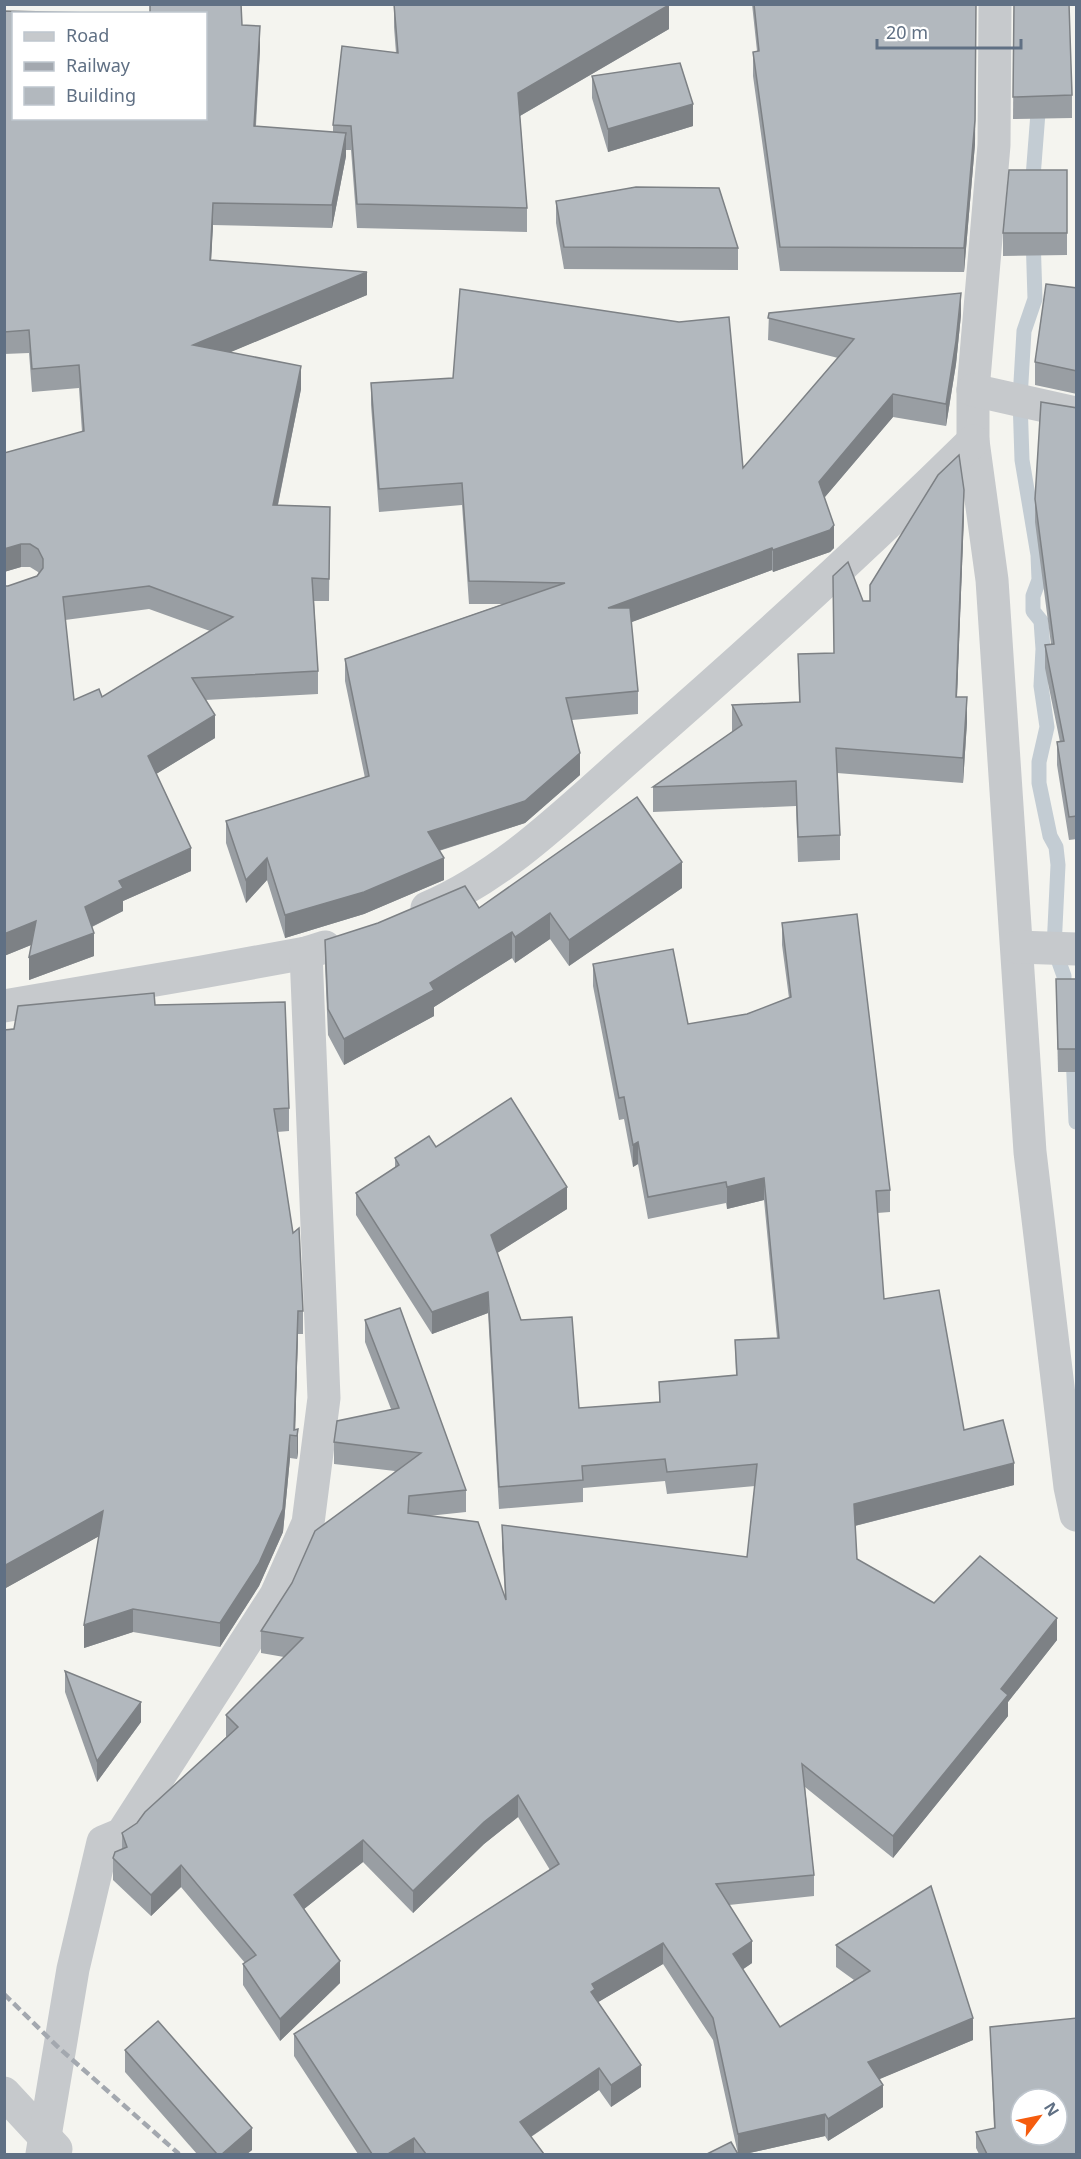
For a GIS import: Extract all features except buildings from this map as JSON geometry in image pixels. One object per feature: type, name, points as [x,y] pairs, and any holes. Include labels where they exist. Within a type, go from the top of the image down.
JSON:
[{"type":"street","points":[[995,4],[994,145],[973,390],[973,441],[992,580],[1030,1152],[1070,1487],[1077,1515]]},
{"type":"street","points":[[973,390],[1077,413]]},
{"type":"street","points":[[401,919],[453,897],[527,846],[778,628],[877,536],[973,441]]},
{"type":"street","points":[[4,1006],[306,953],[349,939]]},
{"type":"street","points":[[1017,947],[1077,949]]},
{"type":"street","points":[[50,2149],[73,1969],[103,1842],[122,1834],[276,1595],[308,1523],[324,1398],[306,953]]},
{"type":"street","points":[[4,2093],[50,2149]]},
{"type":"waterway","points":[[1032,190],[1039,100]]},
{"type":"waterway","points":[[1033,235],[1035,299],[1024,331],[1020,399],[1022,460],[1038,555],[1039,580],[1033,596],[1033,611],[1041,621],[1043,649],[1041,686],[1047,727],[1039,762],[1039,783],[1050,836],[1056,847],[1058,865],[1054,948],[1064,976],[1064,998]]},
{"type":"waterway","points":[[1073,1054],[1076,1122]]},
{"type":"railway","points":[[4,1994],[59,2048],[179,2154]]}]
